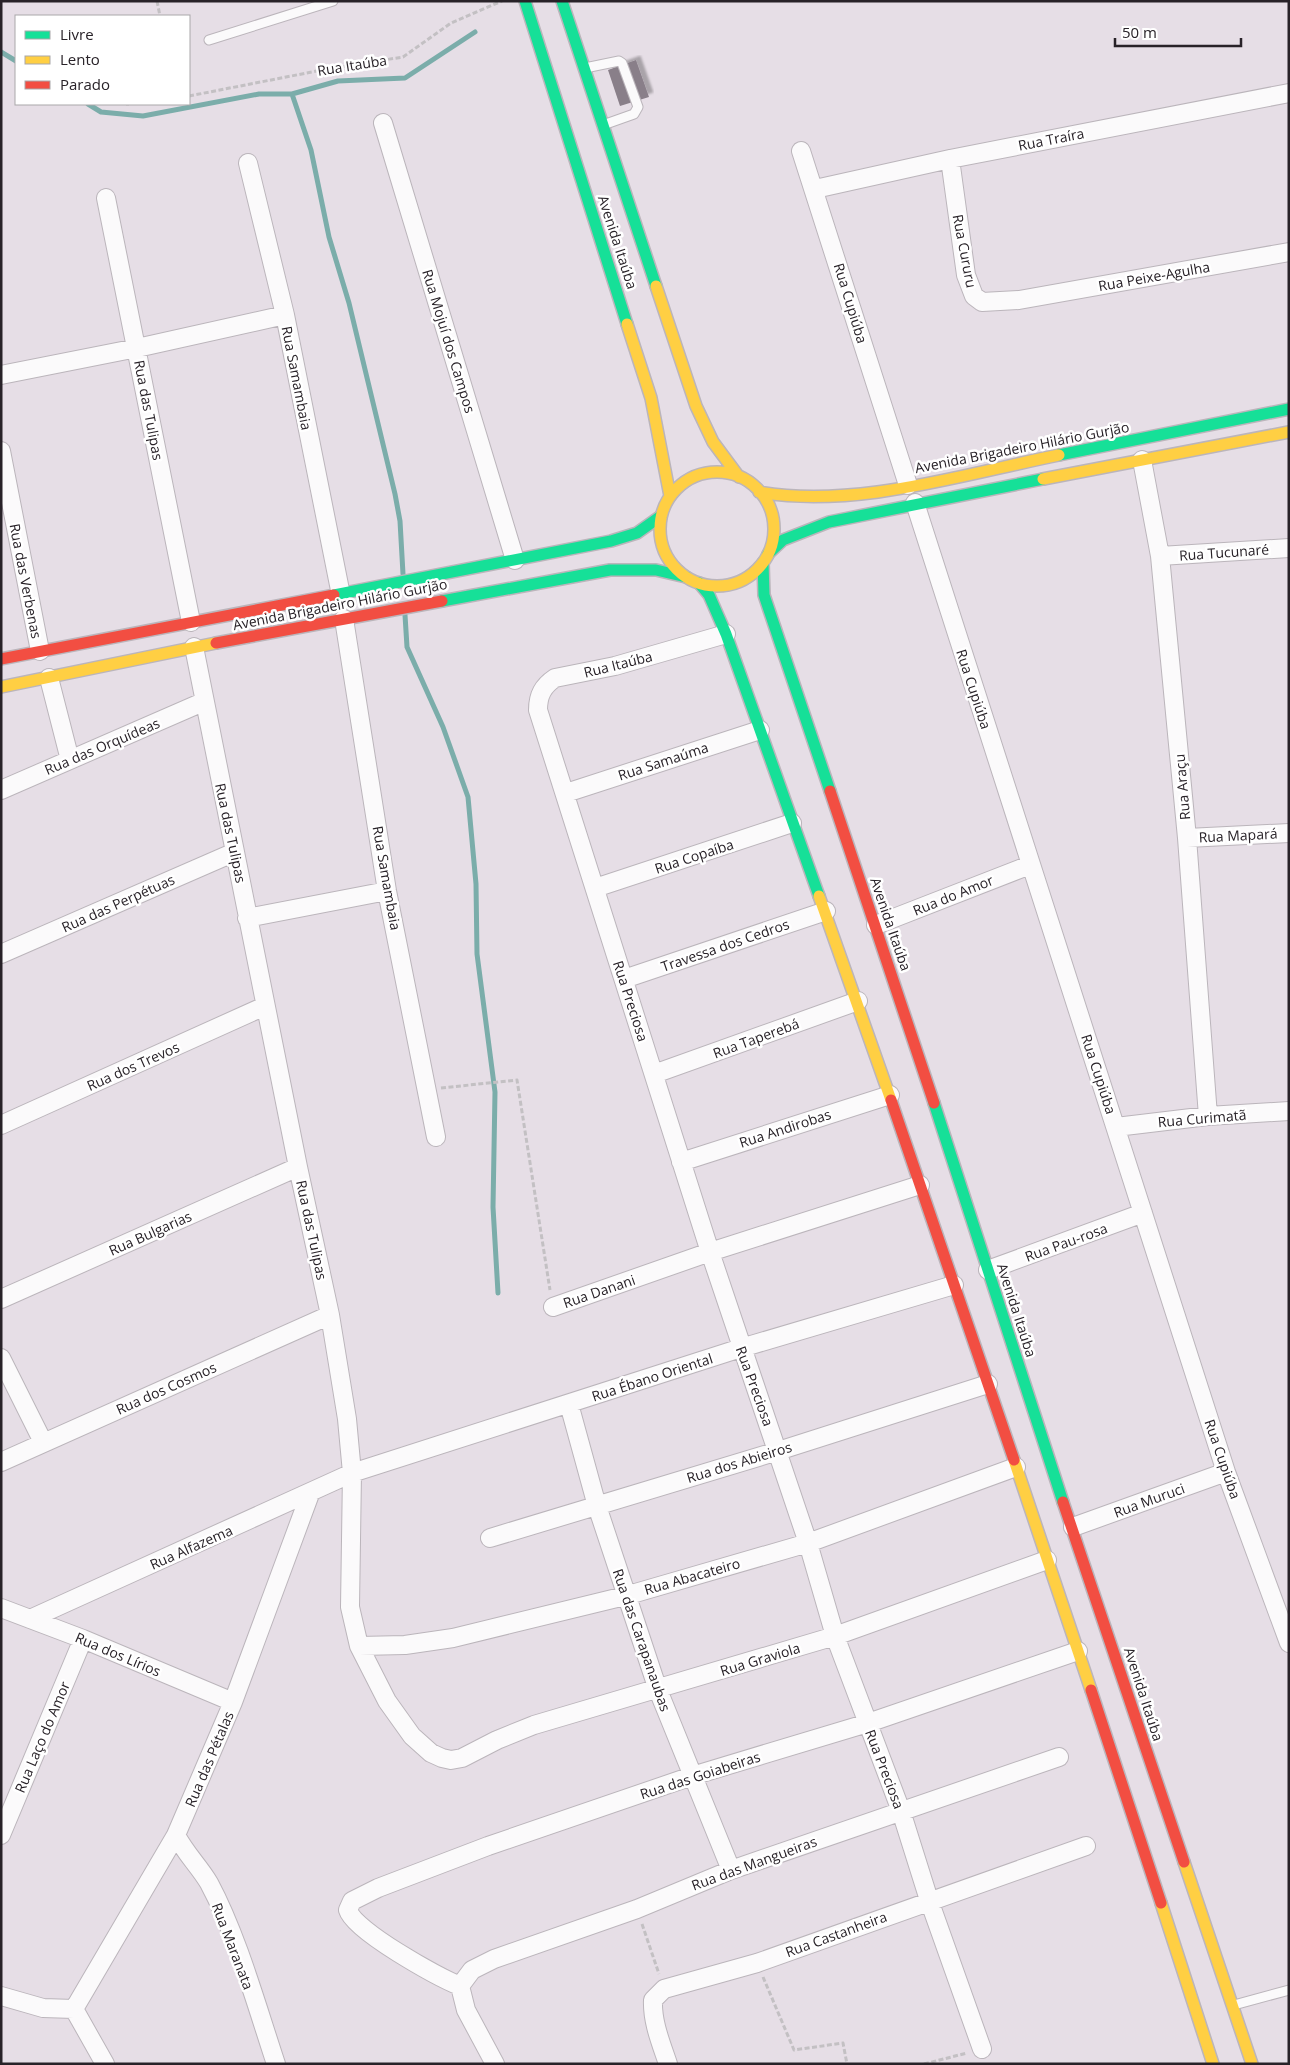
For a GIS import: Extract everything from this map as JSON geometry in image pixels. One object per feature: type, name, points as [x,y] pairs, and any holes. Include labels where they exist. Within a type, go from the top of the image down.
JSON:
[{"type":"street","name":"Avenida Itaúba","points":[[525,1],[618,274],[651,398],[670,496]]},
{"type":"street","name":"Avenida Itaúba","points":[[562,1],[644,266],[696,406],[712,442],[739,477]]},
{"type":"street","name":"Rua Traíra","points":[[815,189],[950,159],[1289,93]]},
{"type":"street","name":"Rua Mojuí dos Campos","points":[[383,123],[515,560]]},
{"type":"street","name":"Rua Cupiúba","points":[[801,151],[815,189],[908,485]]},
{"type":"street","name":"Rua Cururu","points":[[950,159],[966,275],[974,296],[982,302],[990,303],[1018,300]]},
{"type":"street","name":"Rua Samambaia","points":[[248,163],[285,315],[341,595]]},
{"type":"street","name":"Rua das Tulipas","points":[[106,198],[191,622]]},
{"type":"street","name":"Rua Peixe-Agulha","points":[[1018,300],[1289,252]]},
{"type":"street","points":[[1,375],[137,348],[285,315]]},
{"type":"street","name":"Avenida Brigadeiro Hilário Gurjão","points":[[759,492],[793,498],[829,498],[908,485],[1289,408]]},
{"type":"street","points":[[765,558],[772,541],[772,515],[759,492],[739,477],[720,472],[701,474],[684,483],[670,496],[661,516],[660,530],[664,550],[675,568],[686,577],[699,583],[717,586],[734,583],[750,575],[783,540],[829,522],[915,502],[1289,432]]},
{"type":"street","name":"Rua das Verbenas","points":[[1,452],[40,651]]},
{"type":"street","name":"Rua Araçu","points":[[1142,460],[1160,556],[1187,838],[1208,1116]]},
{"type":"street","name":"Rua Cupiúba","points":[[915,502],[1226,1472],[1289,1643]]},
{"type":"street","name":"Avenida Brigadeiro Hilário Gurjão","points":[[1,659],[341,595],[611,541],[637,533],[661,516]]},
{"type":"street","name":"Rua Tucunaré","points":[[1160,556],[1289,548]]},
{"type":"street","name":"Avenida Itaúba","points":[[765,558],[764,595],[876,926],[988,1270],[1049,1487],[1073,1527],[1252,2064]]},
{"type":"street","name":"Avenida Brigadeiro Hilário Gurjão","points":[[1,687],[344,618],[610,570],[656,570],[686,577]]},
{"type":"street","points":[[699,583],[709,595],[726,634],[792,823],[826,910],[858,1001],[1143,1845],[1213,2064]]},
{"type":"street","name":"Rua Samambaia","points":[[344,618],[388,891],[436,1137]]},
{"type":"street","name":"Rua Itaúba","points":[[541,719],[538,698],[548,683],[555,678],[615,666],[726,634]]},
{"type":"street","name":"Rua das Tulipas","points":[[194,647],[203,702],[330,1315],[348,1419],[352,1473],[350,1608],[359,1646],[388,1701],[412,1736],[422,1746],[431,1753],[451,1760],[472,1754]]},
{"type":"street","points":[[49,678],[70,760]]},
{"type":"street","name":"Rua das Orquídeas","points":[[1,790],[203,702]]},
{"type":"street","name":"Rua Preciosa","points":[[541,719],[741,1348],[778,1451],[808,1543],[835,1636],[901,1811],[929,1900],[982,2049]]},
{"type":"street","name":"Rua Samaúma","points":[[566,793],[760,730]]},
{"type":"street","name":"Rua Copaíba","points":[[595,888],[792,823]]},
{"type":"street","name":"Rua Mapará","points":[[1187,838],[1289,833]]},
{"type":"street","name":"Rua das Perpétuas","points":[[1,954],[235,852]]},
{"type":"street","name":"Rua do Amor","points":[[876,926],[1030,865]]},
{"type":"street","points":[[248,918],[388,891]]},
{"type":"street","name":"Travessa dos Cedros","points":[[624,979],[826,910]]},
{"type":"street","name":"Rua Taperebá","points":[[654,1074],[858,1001]]},
{"type":"street","name":"Rua dos Trevos","points":[[1,1125],[265,1006]]},
{"type":"street","name":"Rua Andirobas","points":[[681,1162],[890,1094]]},
{"type":"street","name":"Rua Curimatã","points":[[1116,1127],[1208,1116],[1289,1111]]},
{"type":"street","name":"Rua Bulgarias","points":[[1,1299],[298,1167]]},
{"type":"street","name":"Rua Danani","points":[[553,1307],[710,1252],[920,1185]]},
{"type":"street","name":"Rua Pau-rosa","points":[[988,1270],[1143,1214]]},
{"type":"street","name":"Rua Ébano Oriental","points":[[352,1473],[741,1348],[954,1285]]},
{"type":"street","name":"Rua dos Cosmos","points":[[1,1462],[330,1315]]},
{"type":"street","points":[[1,1358],[44,1442]]},
{"type":"street","name":"Rua dos Abieiros","points":[[490,1538],[778,1451],[988,1384]]},
{"type":"street","name":"Rua das Carapanaubas","points":[[570,1404],[597,1506],[625,1596],[658,1690],[731,1870]]},
{"type":"street","name":"Rua Abacateiro","points":[[359,1646],[405,1645],[452,1638],[625,1596],[808,1543],[1016,1467]]},
{"type":"street","name":"Rua Muruci","points":[[1073,1527],[1226,1472]]},
{"type":"street","name":"Rua Alfazema","points":[[30,1619],[310,1494],[352,1473]]},
{"type":"street","points":[[1025,1496],[1049,1487]]},
{"type":"street","name":"Rua das Pétalas","points":[[74,2009],[176,1835],[234,1702],[310,1494]]},
{"type":"street","name":"Rua Graviola","points":[[472,1754],[497,1740],[534,1725],[658,1690],[835,1636],[1047,1560]]},
{"type":"street","name":"Rua dos Lírios","points":[[1,1608],[83,1639],[234,1702]]},
{"type":"street","name":"Rua Laço do Amor","points":[[2,1832],[83,1639]]},
{"type":"street","name":"Rua das Goiabeiras","points":[[460,1986],[440,1978],[405,1957],[358,1923],[349,1914],[349,1905],[357,1897],[378,1888],[488,1846],[692,1776],[868,1724],[1078,1651]]},
{"type":"street","name":"Rua das Mangueiras","points":[[460,1986],[472,1970],[483,1963],[637,1909],[731,1870],[1059,1757]]},
{"type":"street","name":"Rua Maranata","points":[[176,1835],[184,1851],[208,1882],[228,1927],[276,2064]]},
{"type":"street","name":"Rua Castanheira","points":[[664,1989],[757,1963],[929,1900],[1086,1846]]},
{"type":"street","points":[[460,1986],[466,2010],[495,2064]]},
{"type":"street","points":[[664,1989],[653,2000],[653,2007],[654,2021],[668,2064]]},
{"type":"street","points":[[1,1996],[43,2008],[74,2009],[105,2064]]},
{"type":"lane","points":[[209,40],[333,1]]},
{"type":"lane","points":[[584,69],[618,61],[622,63],[638,107],[634,114],[602,126]]},
{"type":"lane","points":[[1232,2006],[1289,1990]]},
{"type":"path","points":[[157,1],[160,15]]},
{"type":"path","name":"Rua Itaúba","points":[[190,96],[322,70],[403,57],[451,22],[502,1]]},
{"type":"path","name":"Rua Danani","points":[[428,1089],[517,1080],[553,1307]]},
{"type":"path","points":[[637,1909],[664,1989]]},
{"type":"path","points":[[757,1963],[794,2050],[843,2043],[847,2064]]},
{"type":"path","points":[[924,2064],[982,2049]]},
{"type":"building","points":[[636,60],[649,97],[620,106],[608,70]]},
{"type":"waterway","points":[[90,105],[101,112],[143,116],[259,94],[292,94],[338,81],[405,78],[475,32]]},
{"type":"waterway","points":[[1,52],[15,60]]},
{"type":"waterway","points":[[292,94],[311,150],[329,237],[349,303],[395,494],[400,521],[403,574]]},
{"type":"waterway","points":[[405,615],[407,647],[443,727],[468,797],[476,884],[477,954],[495,1092],[493,1207],[498,1293]]},
{"type":"traffic: fast","points":[[525,1],[627,324]]},
{"type":"traffic: fast","points":[[562,1],[656,286]]},
{"type":"traffic: fast","points":[[1059,455],[1289,409]]},
{"type":"traffic: fast","points":[[768,554],[783,540],[829,522],[1043,479]]},
{"type":"traffic: fast","points":[[334,595],[611,541],[637,533],[661,516]]},
{"type":"traffic: fast","points":[[763,563],[764,595],[830,791]]},
{"type":"traffic: fast","points":[[442,601],[610,570],[656,570],[686,577]]},
{"type":"traffic: fast","points":[[699,583],[709,595],[726,634],[819,896]]},
{"type":"traffic: fast","points":[[934,1103],[1063,1502]]},
{"type":"traffic: slow","points":[[656,286],[696,406],[713,442],[739,477]]},
{"type":"traffic: slow","points":[[627,324],[651,398],[670,496]]},
{"type":"traffic: slow","points":[[1043,479],[1289,432]]},
{"type":"traffic: slow","points":[[759,492],[796,496],[871,493],[948,480],[1059,455]]},
{"type":"traffic: slow","points":[[717,472],[739,477],[757,489],[769,507],[774,529],[769,551],[757,569],[739,581],[717,586],[695,581],[677,569],[665,551],[660,529],[665,507],[677,489],[695,477],[717,472]]},
{"type":"traffic: slow","points":[[1,687],[216,643]]},
{"type":"traffic: slow","points":[[819,896],[891,1100]]},
{"type":"traffic: slow","points":[[1014,1460],[1091,1690]]},
{"type":"traffic: slow","points":[[1184,1862],[1252,2064]]},
{"type":"traffic: slow","points":[[1161,1903],[1213,2064]]},
{"type":"traffic: jam","points":[[1,659],[334,595]]},
{"type":"traffic: jam","points":[[216,643],[442,601]]},
{"type":"traffic: jam","points":[[830,791],[934,1103]]},
{"type":"traffic: jam","points":[[891,1100],[1014,1460]]},
{"type":"traffic: jam","points":[[1063,1502],[1184,1862]]},
{"type":"traffic: jam","points":[[1091,1690],[1161,1903]]}]
